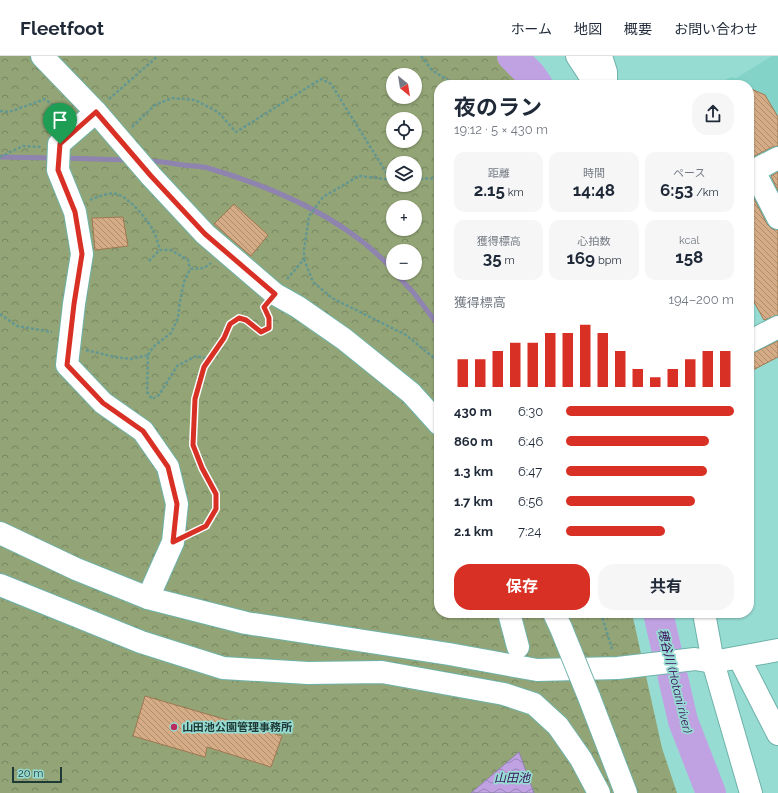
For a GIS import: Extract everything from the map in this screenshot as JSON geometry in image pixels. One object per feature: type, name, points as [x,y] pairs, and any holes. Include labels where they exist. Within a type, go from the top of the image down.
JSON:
[{"type":"street","points":[[42,56],[96,112],[119,140],[205,234],[275,294],[298,307],[344,339],[411,394],[434,420]]},
{"type":"street","points":[[577,56],[593,80]]},
{"type":"street","points":[[601,56],[606,72],[606,80]]},
{"type":"street","points":[[96,112],[61,145],[58,170],[75,212],[82,254],[67,365],[103,403],[143,431],[168,467],[177,504],[173,542],[148,598]]},
{"type":"street","points":[[754,171],[778,158]]},
{"type":"street","points":[[754,176],[778,218]]},
{"type":"street","points":[[754,335],[778,327]]},
{"type":"street","points":[[0,533],[76,569],[148,598],[246,623],[449,654],[537,670],[623,668],[739,658],[778,650]]},
{"type":"street","points":[[0,585],[141,642],[224,668],[308,673],[382,672],[504,694],[534,704],[558,726],[581,759],[599,793]]},
{"type":"street","points":[[510,618],[518,647]]},
{"type":"street","points":[[704,618],[704,661],[751,793]]},
{"type":"street","points":[[558,621],[626,793]]},
{"type":"street","points":[[739,658],[778,734]]},
{"type":"path","points":[[96,112],[158,56]]},
{"type":"path","points":[[421,56],[432,70],[447,80]]},
{"type":"path","points":[[119,140],[155,105],[172,98],[195,100],[218,112],[236,132],[321,80],[331,84],[386,171]]},
{"type":"path","points":[[0,111],[8,112],[45,99],[54,106],[59,116],[56,129],[61,145],[23,146],[0,157]]},
{"type":"path","points":[[386,179],[359,176],[323,197],[309,216],[304,259],[312,282],[332,298],[406,335],[434,358]]},
{"type":"path","points":[[422,179],[434,178]]},
{"type":"path","points":[[72,206],[107,195],[117,194],[132,203],[145,217],[154,232],[160,250]]},
{"type":"path","points":[[190,269],[204,268],[210,264],[222,249]]},
{"type":"path","points":[[149,261],[160,250],[172,250],[188,260],[190,269],[184,282],[178,318],[170,333],[153,347],[148,355],[147,392],[152,399],[159,396],[177,366],[196,356],[209,359]]},
{"type":"path","points":[[173,542],[206,526],[216,509],[216,494],[202,468],[193,445],[195,399],[204,367],[224,338],[230,324],[239,318],[246,320],[261,332],[269,328],[269,318],[264,307],[304,259]]},
{"type":"path","points":[[0,314],[17,326],[131,359],[148,355]]},
{"type":"path","points":[[603,618],[623,668]]},
{"type":"shaded area","points":[[772,56],[778,56],[778,126],[754,138],[754,80],[725,80],[731,77],[736,78]]},
{"type":"green space","points":[[0,56],[502,56],[525,80],[434,80],[434,618],[633,618],[662,748],[677,793],[0,793]]},
{"type":"water","name":"山田池","points":[[519,752],[534,793],[471,793]]},
{"type":"building","points":[[754,90],[765,95],[778,117],[778,146],[772,147],[754,156]]},
{"type":"building","points":[[778,172],[778,191],[771,176]]},
{"type":"building","points":[[754,199],[767,224],[772,229],[778,230],[778,315],[764,320],[754,302]]},
{"type":"building","points":[[234,204],[268,235],[251,256],[214,224]]},
{"type":"building","points":[[123,217],[128,246],[95,250],[92,218]]},
{"type":"building","points":[[778,341],[778,357],[754,369],[754,353]]},
{"type":"building","points":[[145,696],[282,736],[271,767],[207,747],[205,757],[133,736]]},
{"type":"waterway","points":[[512,56],[534,80]]},
{"type":"waterway","points":[[0,157],[53,158]]},
{"type":"waterway","points":[[63,158],[129,160]]},
{"type":"waterway","points":[[147,161],[208,168],[283,195],[308,207],[354,235],[386,263]]},
{"type":"waterway","points":[[402,280],[434,319]]},
{"type":"waterway","name":"穂谷川 (Hotani river)","points":[[659,618],[683,721],[711,793]]},
{"type":"place","name":"山田池公園管理事務所","points":[[174,727]]},
{"type":"route","points":[[96,112],[151,176],[205,234],[275,294],[264,307],[269,318],[269,328],[261,332],[246,320],[239,318],[230,324],[224,338],[212,353],[204,367],[195,399],[193,445],[202,468],[216,494],[216,509],[206,526],[173,542],[177,504],[168,467],[143,431],[103,403],[67,365],[74,304],[82,254],[75,212],[58,170],[60,144],[96,112]]}]
